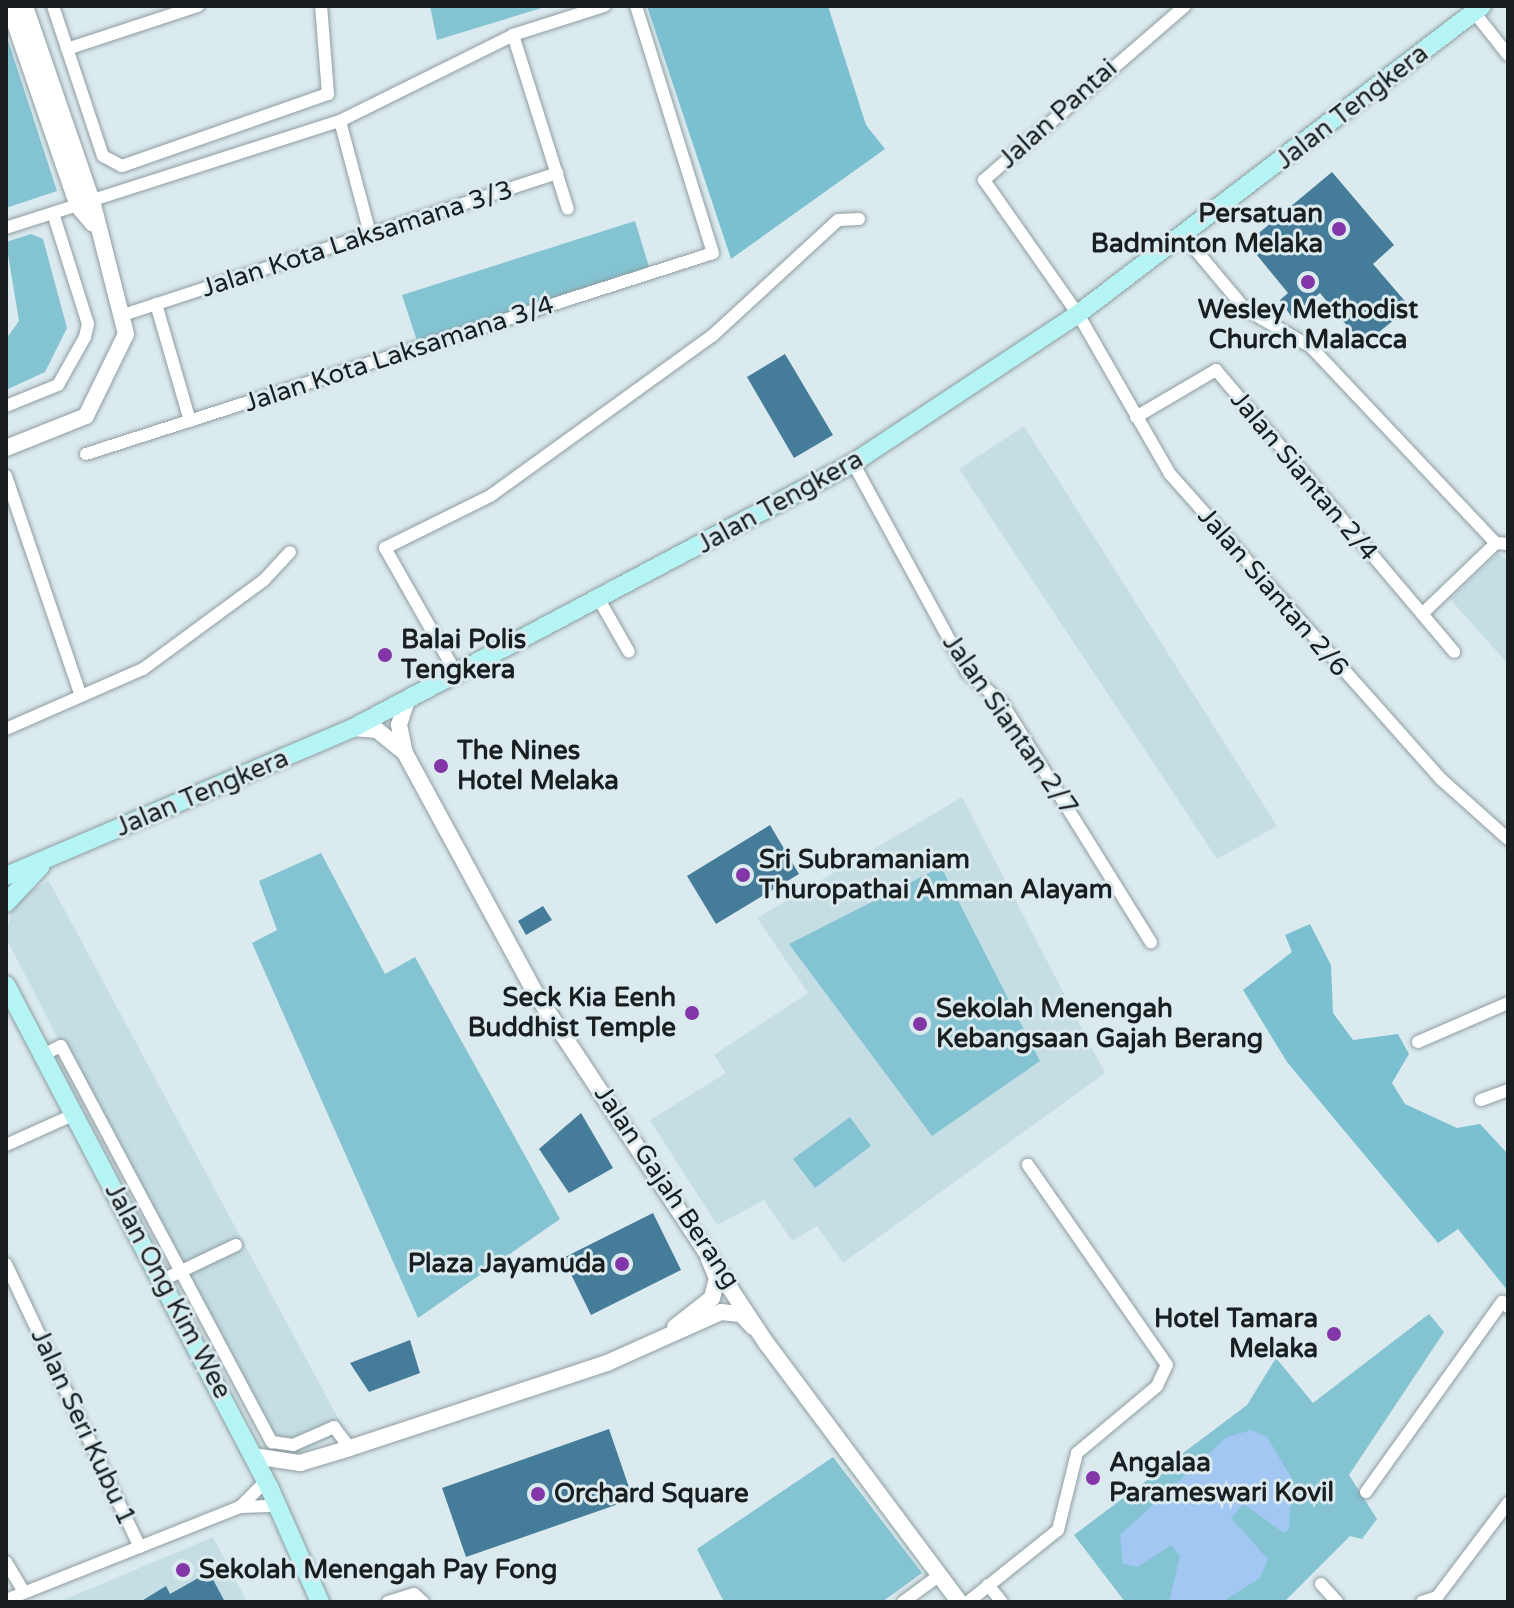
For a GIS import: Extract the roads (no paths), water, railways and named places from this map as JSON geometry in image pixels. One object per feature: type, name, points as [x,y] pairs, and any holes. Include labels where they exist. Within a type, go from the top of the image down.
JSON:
[{"type":"main road","name":"Jalan Tengkera","points":[[6,876],[353,728],[853,463],[1078,314],[1478,9]]},
{"type":"main road","points":[[6,864],[49,858]]},
{"type":"main road","points":[[6,903],[49,858]]},
{"type":"main road","name":"Jalan Ong Kim Wee","points":[[6,969],[8,992],[170,1277],[320,1602]]},
{"type":"street","points":[[6,448],[71,428],[90,411],[124,350],[123,315],[93,224],[9,6]]},
{"type":"street","points":[[25,6],[85,204]]},
{"type":"street","points":[[53,6],[103,156],[122,166],[328,94],[321,6]]},
{"type":"street","points":[[67,49],[198,6]]},
{"type":"street","points":[[6,228],[340,121],[513,35],[604,6]]},
{"type":"street","name":"Jalan Kota Laksamana 3/4","points":[[86,454],[713,253],[636,6]]},
{"type":"street","name":"Jalan Pantai","points":[[1078,314],[984,180],[1185,6]]},
{"type":"street","points":[[1478,9],[1508,55]]},
{"type":"street","points":[[513,35],[568,209]]},
{"type":"street","points":[[340,121],[370,234]]},
{"type":"street","name":"Jalan Kota Laksamana 3/3","points":[[123,315],[557,173]]},
{"type":"street","points":[[6,406],[51,391],[88,324],[53,213]]},
{"type":"street","points":[[456,673],[385,548],[490,496],[712,336],[838,220],[859,219]]},
{"type":"street","points":[[1184,236],[1245,309],[1311,347],[1502,544],[1422,614]]},
{"type":"street","points":[[156,304],[190,421]]},
{"type":"street","name":"Jalan Siantan 2/6","points":[[1078,314],[1170,474],[1349,680],[1508,839]]},
{"type":"street","name":"Jalan Siantan 2/4","points":[[1136,417],[1216,370],[1454,652]]},
{"type":"street","name":"Jalan Siantan 2/7","points":[[853,463],[967,672],[1002,703],[1151,942]]},
{"type":"street","points":[[6,476],[81,696]]},
{"type":"street","points":[[6,729],[143,669],[264,580],[290,552]]},
{"type":"street","points":[[597,596],[629,652]]},
{"type":"street","name":"Jalan Gajah Berang","points":[[407,700],[399,725],[405,753],[534,991],[694,1229],[767,1344],[937,1577],[959,1602]]},
{"type":"street","name":"Jalan Gajah Berang","points":[[353,728],[377,730],[405,753]]},
{"type":"street","points":[[1418,1042],[1508,1003]]},
{"type":"street","points":[[43,1055],[61,1046],[170,1277],[272,1442],[293,1445],[334,1427],[350,1448]]},
{"type":"street","points":[[1481,1100],[1508,1090]]},
{"type":"street","points":[[6,1145],[75,1114]]},
{"type":"street","points":[[968,1602],[1058,1530],[1077,1453],[1157,1386],[1167,1365],[1028,1165]]},
{"type":"street","points":[[664,1337],[716,1287],[694,1229]]},
{"type":"street","points":[[170,1277],[236,1245]]},
{"type":"street","name":"Jalan Seri Kubu 1","points":[[6,1264],[140,1547]]},
{"type":"street","points":[[1366,1492],[1505,1305]]},
{"type":"street","points":[[253,1456],[282,1465],[350,1448],[607,1363],[731,1311],[767,1344]]},
{"type":"street","points":[[240,1507],[266,1481]]},
{"type":"street","points":[[1422,1602],[1437,1597],[1508,1503]]},
{"type":"street","points":[[6,1600],[240,1507],[278,1506]]},
{"type":"street","points":[[6,1562],[24,1592]]},
{"type":"street","points":[[903,1602],[937,1577]]},
{"type":"street","points":[[1321,1584],[1337,1602]]},
{"type":"street","points":[[988,1585],[1002,1602]]},
{"type":"street","points":[[388,1602],[414,1594],[423,1602]]},
{"type":"place","name":"Persatuan Badminton Melaka","points":[[1339,229]]},
{"type":"place","name":"Wesley Methodist Church Malacca","points":[[1308,282]]},
{"type":"place","name":"Balai Polis Tengkera","points":[[385,655]]},
{"type":"place","name":"The Nines Hotel Melaka","points":[[441,766]]},
{"type":"place","name":"Sri Subramaniam Thuropathai Amman Alayam","points":[[743,875]]},
{"type":"place","name":"Seck Kia Eenh Buddhist Temple","points":[[692,1013]]},
{"type":"place","name":"Sekolah Menengah Kebangsaan Gajah Berang","points":[[920,1024]]},
{"type":"place","name":"Plaza Jayamuda","points":[[622,1264]]},
{"type":"place","name":"Hotel Tamara Melaka","points":[[1334,1334]]},
{"type":"place","name":"Angalaa Parameswari Kovil","points":[[1093,1478]]},
{"type":"place","name":"Orchard Square","points":[[538,1494]]},
{"type":"place","name":"Sekolah Menengah Pay Fong","points":[[183,1570]]}]
